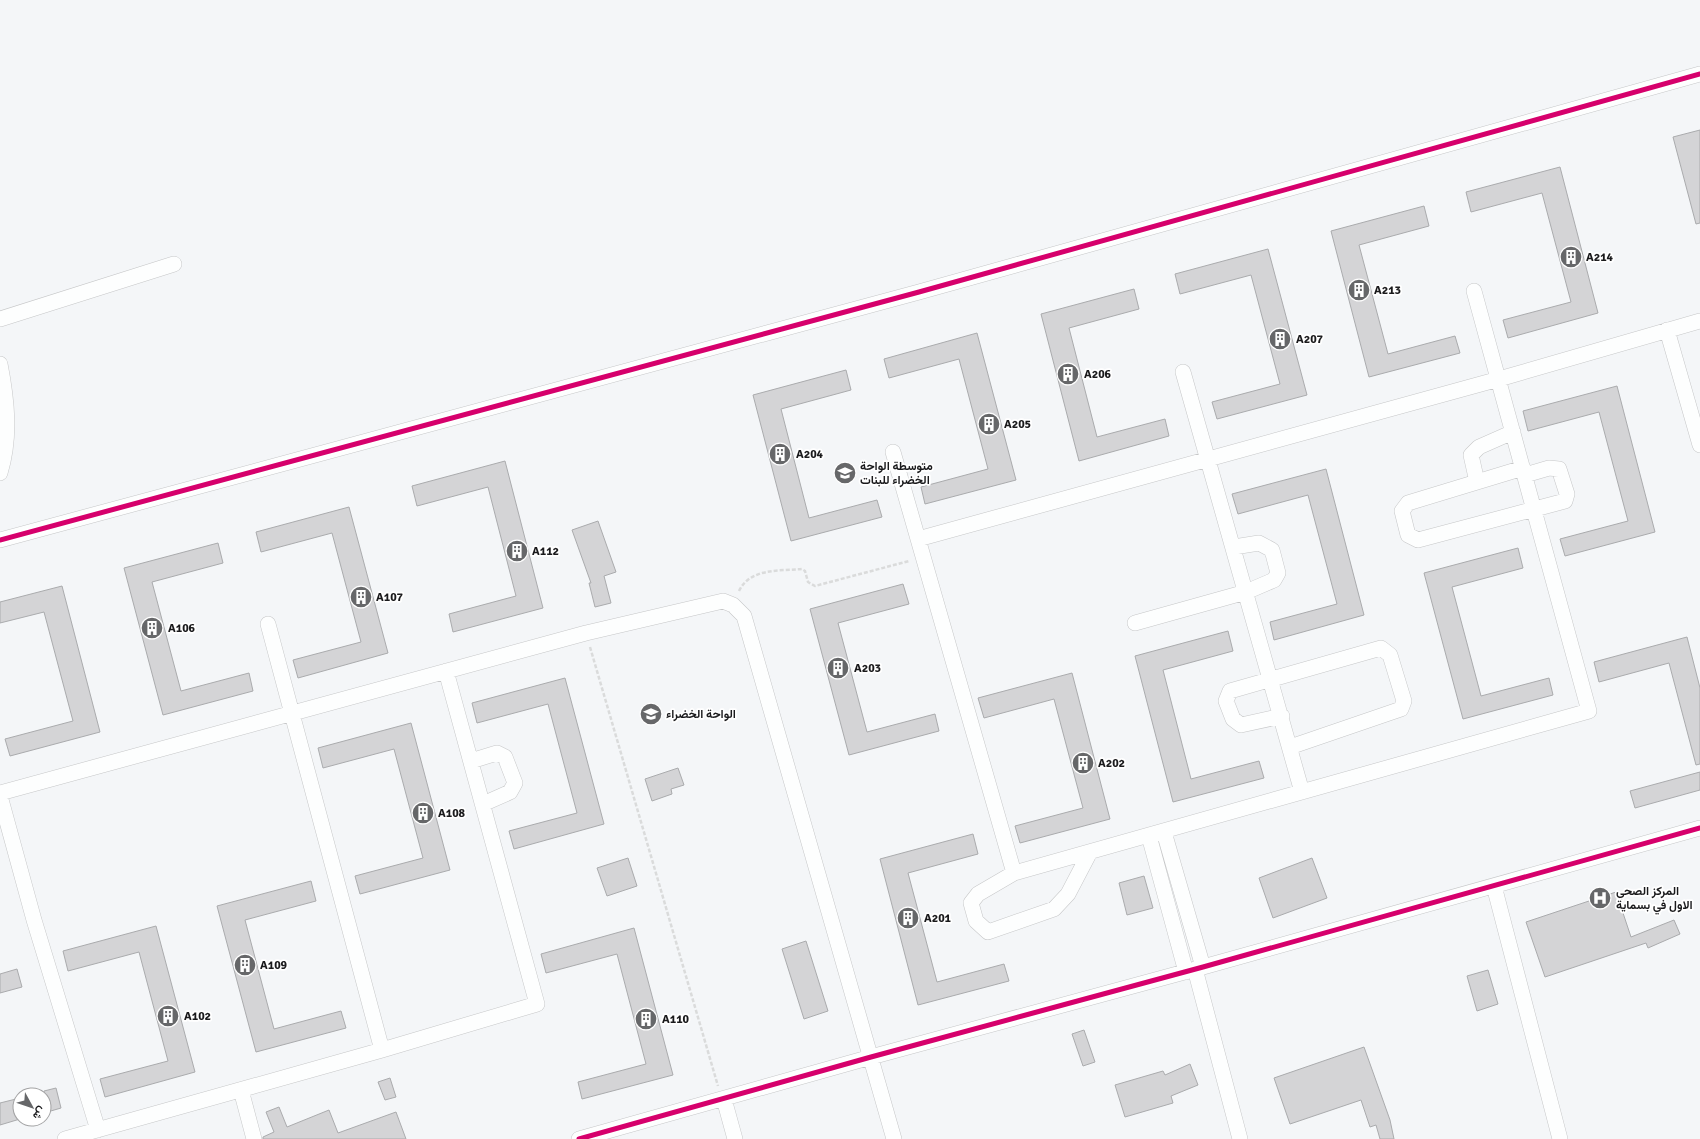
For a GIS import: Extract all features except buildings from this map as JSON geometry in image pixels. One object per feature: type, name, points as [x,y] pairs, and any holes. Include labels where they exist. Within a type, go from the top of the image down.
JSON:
[{"type":"street","points":[[0,540],[919,292],[1700,74]]},
{"type":"street","points":[[0,319],[174,264]]},
{"type":"street","points":[[1090,852],[1068,894],[1054,909],[988,932],[976,921],[971,903],[978,894],[1014,873],[1090,852],[1164,832],[1588,711],[1474,291]]},
{"type":"street","points":[[918,539],[1499,379],[1700,320]]},
{"type":"street","points":[[1667,330],[1700,445]]},
{"type":"street","points":[[0,364],[6,396],[7,428],[5,457],[0,473]]},
{"type":"street","points":[[1183,372],[1282,716],[1302,792]]},
{"type":"street","points":[[1477,482],[1471,455],[1478,447],[1513,432]]},
{"type":"street","points":[[893,452],[1014,873]]},
{"type":"street","points":[[1549,468],[1559,469],[1567,494],[1565,501],[1533,508],[1418,540],[1408,535],[1402,511],[1408,503],[1477,482],[1524,471],[1549,468]]},
{"type":"street","points":[[1135,623],[1246,592],[1274,580],[1278,573],[1272,550],[1259,542],[1234,547]]},
{"type":"street","points":[[98,1130],[34,920],[0,794],[586,633],[723,601],[733,605],[744,616],[894,1139]]},
{"type":"street","points":[[268,624],[382,1050]]},
{"type":"street","points":[[1282,716],[1242,725],[1233,719],[1226,701],[1230,692],[1382,648],[1390,655],[1404,701],[1401,709],[1290,747]]},
{"type":"street","points":[[65,1139],[382,1050],[537,1004],[446,671]]},
{"type":"street","points":[[471,761],[497,753],[505,757],[515,783],[510,792],[482,804]]},
{"type":"street","points":[[579,1139],[1700,828]]},
{"type":"street","points":[[1164,832],[1194,969],[1240,1139]]},
{"type":"street","points":[[1149,836],[1194,969]]},
{"type":"street","points":[[1494,886],[1560,1139]]},
{"type":"street","points":[[241,1090],[254,1139]]},
{"type":"street","points":[[724,1099],[734,1139]]},
{"type":"path","points":[[733,605],[740,589],[750,578],[764,572],[802,569],[805,571],[808,582],[815,586],[923,557]]},
{"type":"path","points":[[586,633],[712,1067],[724,1099]]},
{"type":"cycle path","points":[[0,540],[919,292],[1700,74]]},
{"type":"cycle path","points":[[579,1139],[1700,828]]},
{"type":"place","name":"A214","points":[[1571,257]]},
{"type":"place","name":"A213","points":[[1359,290]]},
{"type":"place","name":"A207","points":[[1280,339]]},
{"type":"place","name":"A206","points":[[1068,374]]},
{"type":"place","name":"A205","points":[[989,424]]},
{"type":"place","name":"A204","points":[[780,454]]},
{"type":"place","name":"متوسطة الواحة الخضراء للبنات","points":[[845,473]]},
{"type":"place","name":"A112","points":[[517,551]]},
{"type":"place","name":"A107","points":[[361,597]]},
{"type":"place","name":"A106","points":[[152,628]]},
{"type":"place","name":"A203","points":[[838,668]]},
{"type":"place","name":"الواحة الخضراء","points":[[651,714]]},
{"type":"place","name":"A202","points":[[1083,763]]},
{"type":"place","name":"A108","points":[[423,813]]},
{"type":"place","name":"المركز الصحي الاول في بسماية","points":[[1600,898]]},
{"type":"place","name":"A201","points":[[908,918]]},
{"type":"place","name":"A109","points":[[245,965]]},
{"type":"place","name":"A102","points":[[168,1016]]},
{"type":"place","name":"A110","points":[[646,1019]]}]
